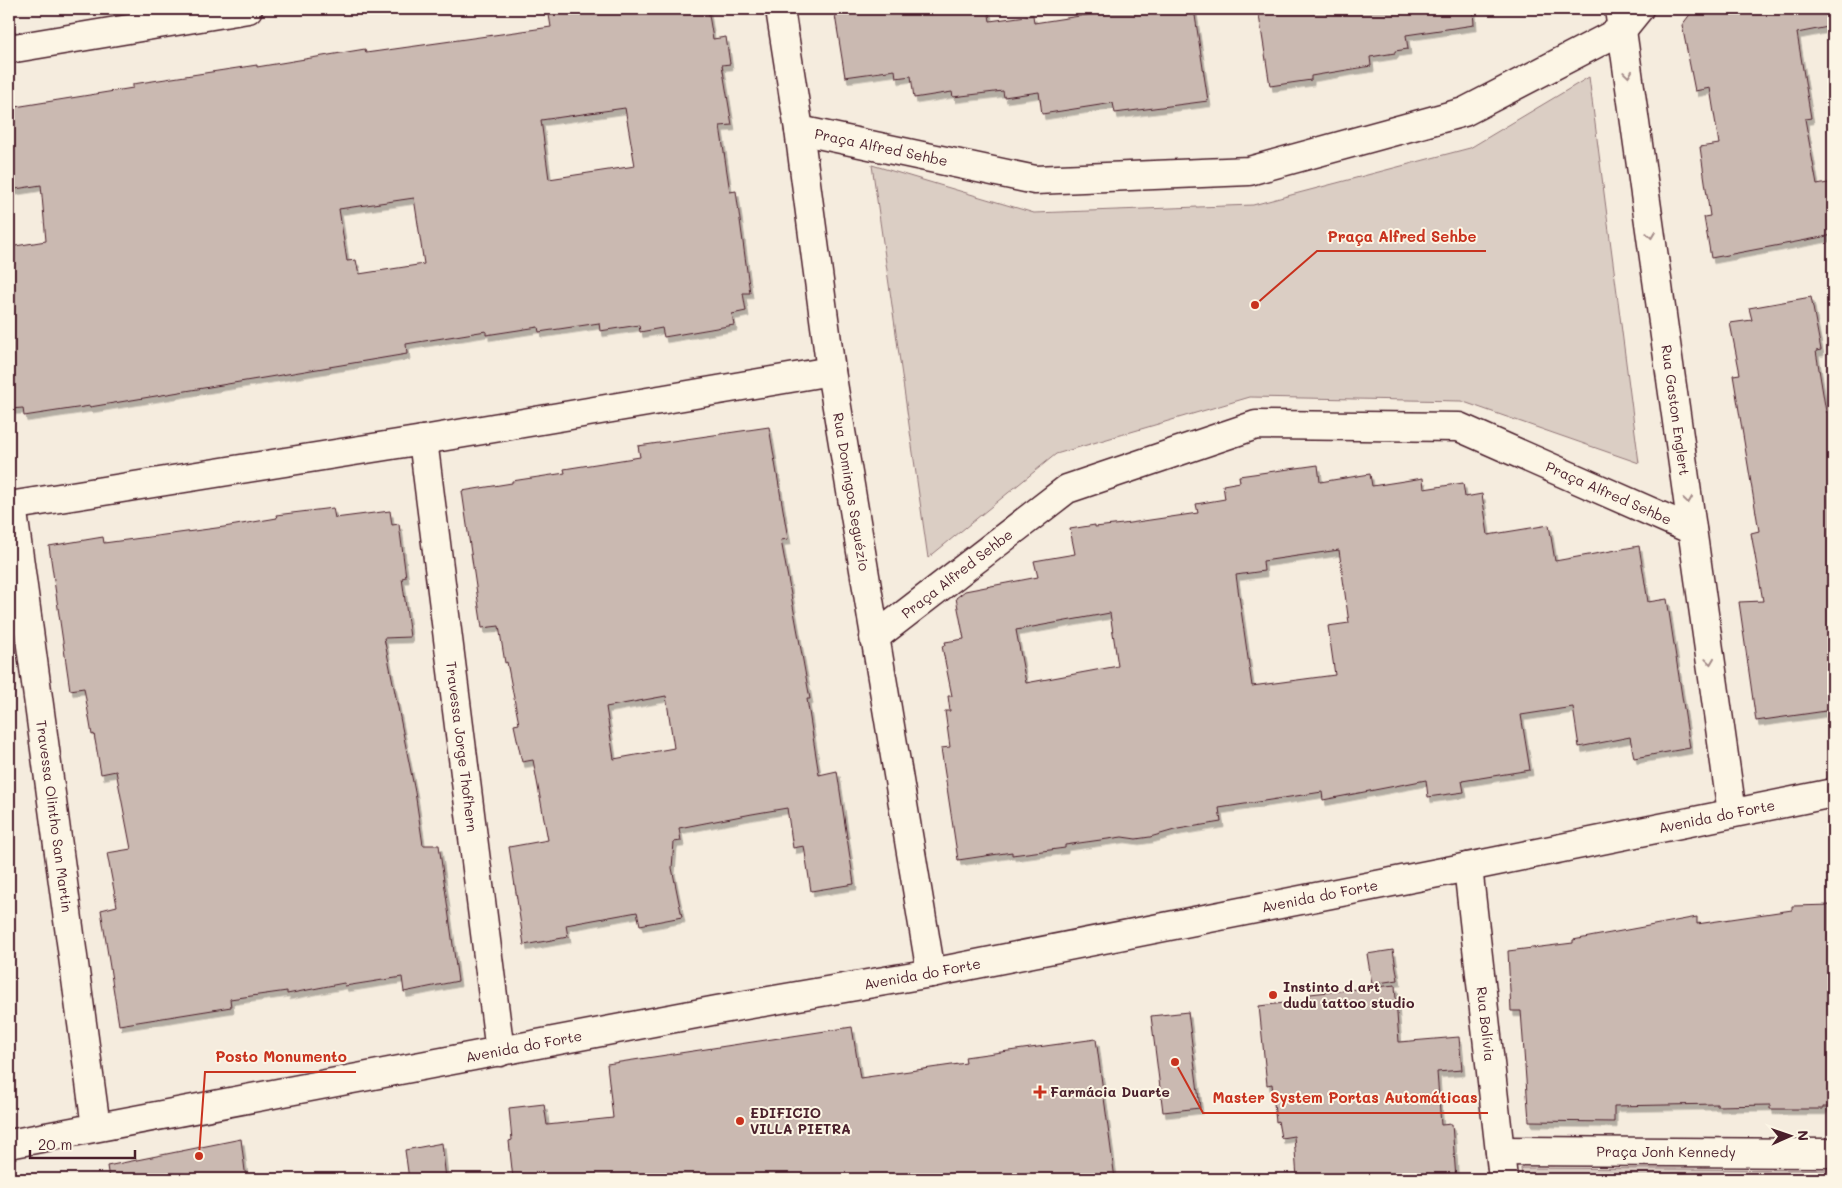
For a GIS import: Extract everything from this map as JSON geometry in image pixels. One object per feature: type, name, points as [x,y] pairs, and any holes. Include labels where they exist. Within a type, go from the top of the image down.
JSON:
[{"type":"street","points":[[9,49],[248,9]]},
{"type":"street","name":"Rua Domingos Seguézio","points":[[780,9],[799,130],[831,371],[930,973]]},
{"type":"street","points":[[1620,19],[1639,9]]},
{"type":"street","name":"Praça Alfred Sehbe","points":[[799,130],[1035,180],[1248,171],[1464,112],[1620,19]]},
{"type":"street","name":"Rua Gaston Englert","points":[[1620,19],[1732,813]]},
{"type":"street","points":[[11,506],[423,440],[831,371]]},
{"type":"street","name":"Praça Alfred Sehbe","points":[[874,638],[1067,489],[1256,425],[1459,427],[1692,530]]},
{"type":"street","name":"Travessa Jorge Thofhern","points":[[423,440],[500,1052]]},
{"type":"street","name":"Travessa Olintho San Martin","points":[[11,506],[96,1128]]},
{"type":"street","name":"Avenida do Forte","points":[[9,1144],[717,1010],[930,973],[1833,793]]},
{"type":"street","name":"Rua Bolívia","points":[[1468,867],[1503,1179]]},
{"type":"street","name":"Praça Jonh Kennedy","points":[[1500,1150],[1833,1154]]},
{"type":"shaded area","points":[[1589,77],[1639,463],[1461,401],[1250,397],[1056,454],[928,558],[872,165],[1034,213],[1253,205],[1470,148]]},
{"type":"shaded area","points":[[1521,1168],[1833,1170],[1833,1179],[1522,1179]]},
{"type":"building","points":[[548,9],[708,9],[713,39],[726,37],[730,64],[722,65],[732,125],[720,126],[730,192],[736,191],[750,293],[743,293],[746,311],[732,314],[734,325],[664,337],[662,328],[640,332],[639,325],[600,331],[599,323],[539,332],[538,327],[486,335],[486,331],[406,344],[407,354],[90,407],[24,416],[23,408],[9,409],[9,247],[46,241],[41,185],[9,190],[9,108],[133,88],[133,84],[257,65],[257,67],[365,49],[366,53],[551,27]],"holes":[[[625,108],[635,166],[549,179],[541,120]],[[414,198],[424,264],[359,274],[356,260],[347,261],[339,209]]]},
{"type":"building","points":[[834,9],[988,9],[990,21],[1033,15],[1034,23],[1099,13],[1099,9],[1194,9],[1208,101],[1115,113],[1113,103],[1042,114],[1039,92],[1004,97],[1003,91],[953,97],[952,92],[914,98],[911,76],[896,78],[895,70],[845,77]]},
{"type":"building","points":[[1258,9],[1473,9],[1474,25],[1406,35],[1408,49],[1370,57],[1371,66],[1311,76],[1311,80],[1270,86]]},
{"type":"building","points":[[1694,9],[1833,9],[1833,26],[1797,33],[1811,118],[1805,119],[1817,185],[1833,182],[1833,235],[1711,258],[1704,217],[1710,216],[1700,147],[1719,144],[1710,88],[1695,91],[1682,25]]},
{"type":"building","points":[[1811,297],[1821,350],[1816,351],[1826,412],[1833,411],[1833,710],[1756,721],[1739,602],[1763,601],[1751,533],[1759,531],[1733,375],[1740,374],[1730,323],[1752,320],[1749,308]]},
{"type":"building","points":[[769,427],[788,539],[781,540],[810,699],[807,699],[819,775],[837,771],[854,884],[811,891],[804,846],[793,848],[787,808],[752,814],[679,828],[681,841],[674,842],[672,868],[682,917],[640,925],[637,912],[566,925],[568,937],[524,945],[509,847],[548,840],[533,760],[522,762],[514,725],[519,724],[507,662],[505,663],[499,626],[482,628],[462,491],[565,473],[564,469],[640,457],[638,446]],"holes":[[[666,696],[674,748],[614,759],[606,707]]]},
{"type":"building","points":[[1318,465],[1320,482],[1370,474],[1372,486],[1423,478],[1424,489],[1463,483],[1465,497],[1482,494],[1488,535],[1549,525],[1555,561],[1639,546],[1648,602],[1667,599],[1690,748],[1634,758],[1630,737],[1579,747],[1573,707],[1521,715],[1530,770],[1462,781],[1464,792],[1428,797],[1426,780],[1323,800],[1322,792],[1219,808],[1221,822],[1178,829],[1150,837],[1136,839],[1122,837],[1065,845],[1065,848],[1012,855],[1012,852],[958,860],[941,748],[950,747],[945,711],[950,711],[948,696],[952,696],[942,646],[946,645],[945,642],[964,639],[956,598],[965,591],[1038,577],[1034,561],[1075,554],[1070,529],[1095,525],[1095,527],[1123,524],[1198,513],[1196,504],[1225,499],[1223,485],[1240,482],[1239,476]],"holes":[[[1339,550],[1349,623],[1328,626],[1335,675],[1252,686],[1236,575],[1264,571],[1263,561]],[[1110,613],[1118,666],[1026,683],[1016,630]]]},
{"type":"building","points":[[333,508],[335,518],[390,511],[392,525],[399,524],[406,577],[402,578],[410,637],[384,638],[415,792],[423,845],[439,845],[458,981],[404,992],[402,977],[345,986],[344,983],[287,994],[287,991],[230,999],[231,1007],[119,1025],[101,910],[117,906],[107,853],[131,849],[116,771],[101,774],[84,688],[70,690],[49,546],[103,537],[104,543],[224,527],[277,518],[276,515]]},
{"type":"building","points":[[1833,905],[1833,1107],[1823,1107],[1823,1109],[1770,1109],[1770,1105],[1717,1106],[1717,1104],[1614,1106],[1614,1122],[1529,1121],[1521,1011],[1511,1011],[1508,951],[1573,943],[1573,940],[1697,917],[1697,924],[1792,910],[1792,906]]},
{"type":"building","points":[[1393,950],[1398,980],[1372,984],[1367,954]]},
{"type":"building","points":[[1395,985],[1399,1042],[1459,1037],[1462,1070],[1437,1072],[1441,1125],[1452,1124],[1456,1179],[1297,1179],[1294,1136],[1281,1138],[1278,1121],[1276,1122],[1272,1084],[1267,1085],[1259,1006],[1310,1000],[1310,994]]},
{"type":"building","points":[[1188,1012],[1200,1108],[1163,1112],[1151,1016]]},
{"type":"building","points":[[852,1027],[860,1078],[966,1063],[965,1057],[1096,1039],[1115,1179],[513,1179],[509,1141],[512,1140],[509,1108],[544,1104],[547,1125],[613,1118],[607,1064]]},
{"type":"building","points":[[241,1139],[246,1179],[109,1179],[107,1166]]},
{"type":"building","points":[[442,1143],[446,1179],[409,1179],[405,1150]]},
{"type":"place","name":"Praça Alfred Sehbe","points":[[1255,305]]},
{"type":"place","name":"Instinto d art dudu tattoo studio","points":[[1273,995]]},
{"type":"place","name":"Master System Portas Automáticas","points":[[1175,1062]]},
{"type":"place","name":"Farmácia Duarte","points":[[1040,1092]]},
{"type":"place","name":"EDIFICIO VILLA PIETRA","points":[[740,1121]]},
{"type":"place","name":"Posto Monumento","points":[[199,1156]]}]
